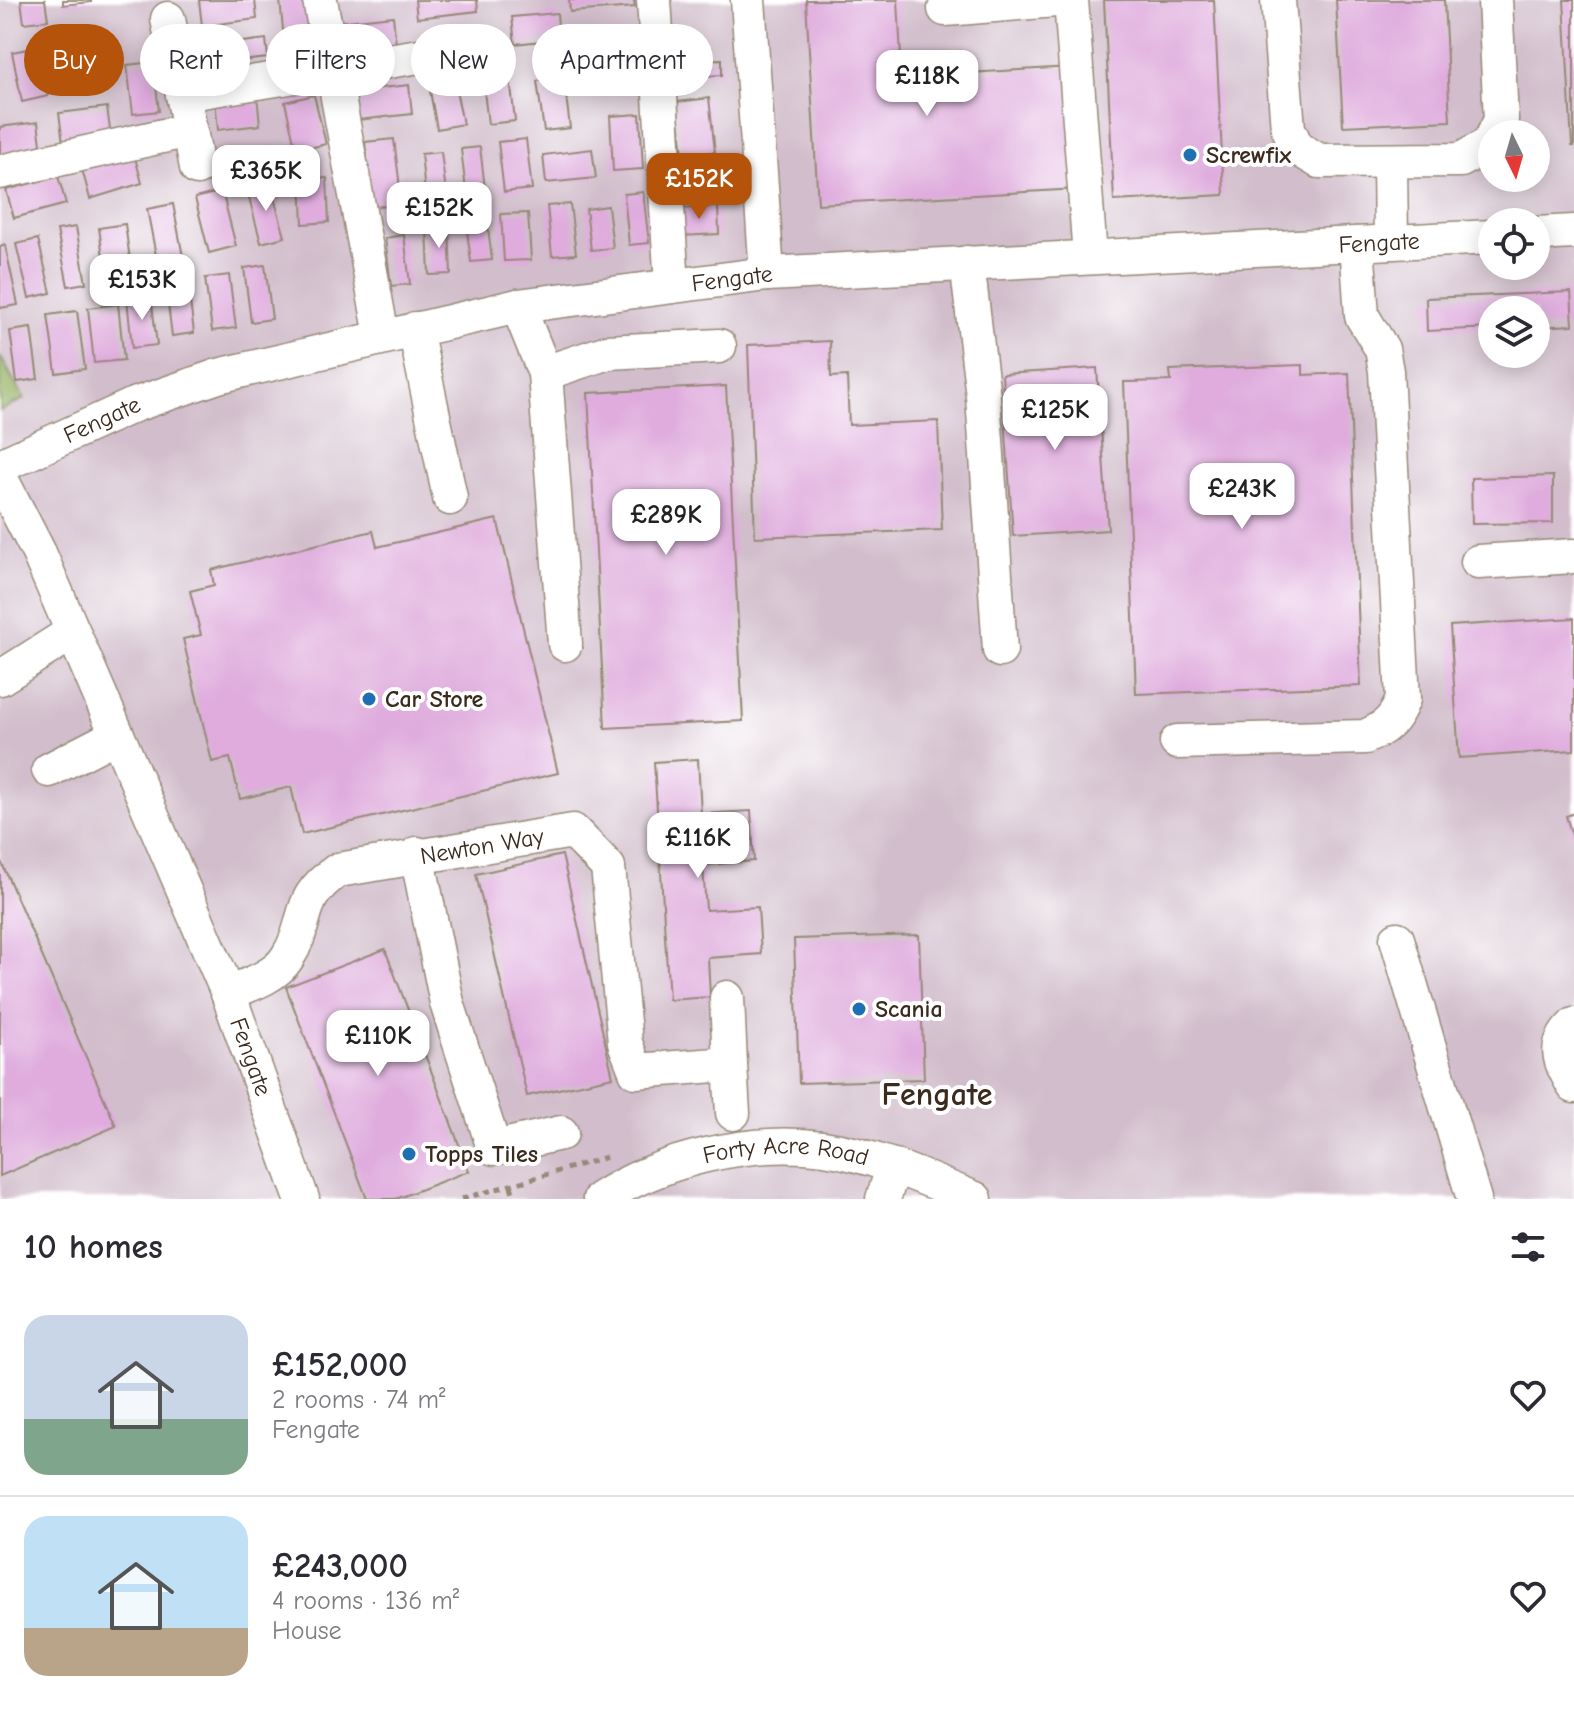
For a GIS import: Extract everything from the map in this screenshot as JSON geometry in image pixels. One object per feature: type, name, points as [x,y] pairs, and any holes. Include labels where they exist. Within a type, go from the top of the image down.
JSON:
[{"type":"street","points":[[320,0],[324,24]]},
{"type":"street","points":[[654,0],[672,286]]},
{"type":"street","points":[[748,0],[767,274]]},
{"type":"street","points":[[945,9],[1056,0]]},
{"type":"street","points":[[1071,0],[1090,257]]},
{"type":"street","points":[[1278,0],[1288,129],[1297,148],[1319,161],[1390,162],[1461,160],[1478,150]]},
{"type":"street","points":[[1495,0],[1501,120]]},
{"type":"street","points":[[168,19],[169,24]]},
{"type":"street","points":[[183,96],[197,168]]},
{"type":"street","points":[[339,96],[398,333],[450,498]]},
{"type":"street","points":[[0,172],[190,130]]},
{"type":"street","points":[[1390,162],[1391,242]]},
{"type":"street","points":[[1550,233],[1574,232]]},
{"type":"street","name":"Fengate","points":[[0,466],[134,405],[218,376],[518,306],[767,274],[1478,238]]},
{"type":"street","points":[[1177,742],[1365,737],[1382,729],[1395,717],[1403,699],[1386,371],[1382,349],[1362,316],[1357,244]]},
{"type":"street","points":[[967,263],[983,396],[1000,650]]},
{"type":"street","points":[[518,306],[545,373],[565,644]]},
{"type":"street","points":[[545,373],[608,352],[719,346]]},
{"type":"street","name":"Fengate","points":[[0,477],[39,553],[228,993],[302,1199]]},
{"type":"street","points":[[1478,562],[1574,556]]},
{"type":"street","points":[[0,678],[73,632]]},
{"type":"street","points":[[49,770],[117,735]]},
{"type":"street","name":"Newton Way","points":[[228,993],[267,976],[286,959],[314,886],[338,870],[417,854],[573,831],[608,867],[625,1043],[636,1071],[730,1064]]},
{"type":"street","points":[[417,854],[447,1003],[494,1148],[561,1133]]},
{"type":"street","points":[[1397,939],[1474,1199]]},
{"type":"street","points":[[727,998],[733,1113]]},
{"type":"street","points":[[1574,1025],[1559,1045],[1559,1058],[1574,1086]]},
{"type":"street","name":"Forty Acre Road","points":[[600,1199],[620,1186],[672,1164],[747,1148],[823,1148],[894,1166],[975,1199]]},
{"type":"street","points":[[883,1199],[894,1166]]},
{"type":"path","points":[[462,1199],[511,1186],[515,1199]]},
{"type":"shaded area","points":[[0,0],[1574,0],[1574,1199],[0,1199]]},
{"type":"green space","points":[[0,356],[24,399],[0,411]]},
{"type":"building","points":[[21,0],[45,0],[48,20],[24,23]]},
{"type":"building","points":[[63,0],[91,0],[91,2],[63,5]]},
{"type":"building","points":[[199,0],[255,0],[257,19],[202,24]]},
{"type":"building","points":[[280,0],[307,0],[310,24],[282,24]]},
{"type":"building","points":[[415,0],[477,0],[478,11],[417,18]]},
{"type":"building","points":[[569,0],[634,0],[635,7],[570,12]]},
{"type":"building","points":[[806,0],[898,0],[902,77],[1070,67],[1078,189],[818,204]]},
{"type":"building","points":[[1104,0],[1214,0],[1224,195],[1114,201]]},
{"type":"building","points":[[1336,0],[1444,0],[1450,121],[1343,126]]},
{"type":"building","points":[[1564,0],[1574,0],[1574,146],[1572,146]]},
{"type":"building","points":[[557,13],[558,24],[532,24],[532,42],[516,44],[516,24],[513,24],[512,17]]},
{"type":"building","points":[[393,16],[394,24],[338,24]]},
{"type":"building","points":[[266,39],[266,58],[250,60],[250,41]]},
{"type":"building","points":[[24,50],[24,96],[48,96],[22,102],[12,52]]},
{"type":"building","points":[[713,59],[722,59],[722,75],[713,76]]},
{"type":"building","points":[[140,64],[140,96],[157,96],[159,111],[133,114],[127,65]]},
{"type":"building","points":[[409,85],[412,114],[358,120],[355,96],[395,96],[395,87]]},
{"type":"building","points":[[257,95],[260,125],[218,130],[215,99]]},
{"type":"building","points":[[314,96],[326,144],[296,151],[285,102]]},
{"type":"building","points":[[431,96],[457,96],[463,124],[437,129]]},
{"type":"building","points":[[485,96],[512,96],[515,121],[488,124]]},
{"type":"building","points":[[539,96],[566,96],[570,128],[544,131]]},
{"type":"building","points":[[709,98],[715,152],[683,155],[677,102]]},
{"type":"building","points":[[107,107],[111,137],[63,143],[59,113]]},
{"type":"building","points":[[640,114],[643,169],[613,171],[610,116]]},
{"type":"building","points":[[38,122],[42,152],[0,158],[0,127]]},
{"type":"building","points":[[394,139],[402,204],[373,207],[365,142]]},
{"type":"building","points":[[526,139],[532,189],[504,192],[498,142]]},
{"type":"building","points":[[480,147],[486,197],[467,199],[461,149]]},
{"type":"building","points":[[270,148],[271,164],[227,167],[226,151]]},
{"type":"building","points":[[592,149],[596,178],[546,183],[543,155]]},
{"type":"building","points":[[441,152],[447,200],[426,202],[421,154]]},
{"type":"building","points":[[134,154],[142,183],[90,199],[82,169]]},
{"type":"building","points":[[58,176],[66,204],[14,218],[6,190]]},
{"type":"building","points":[[327,178],[329,222],[303,224],[301,180]]},
{"type":"building","points":[[270,183],[285,237],[261,243],[247,190]]},
{"type":"building","points":[[222,191],[236,246],[209,253],[195,198]]},
{"type":"building","points":[[643,192],[649,243],[629,245],[624,194]]},
{"type":"building","points":[[173,204],[184,262],[158,266],[147,209]]},
{"type":"building","points":[[570,204],[576,254],[552,256],[547,206]]},
{"type":"building","points":[[608,206],[613,248],[591,250],[586,209]]},
{"type":"building","points":[[718,206],[719,234],[681,236],[679,209]]},
{"type":"building","points":[[528,213],[531,260],[504,261],[501,214]]},
{"type":"building","points":[[487,220],[492,260],[471,262],[466,223]]},
{"type":"building","points":[[125,224],[132,274],[106,278],[99,228]]},
{"type":"building","points":[[449,226],[451,274],[429,275],[427,227]]},
{"type":"building","points":[[76,227],[86,283],[68,286],[57,230]]},
{"type":"building","points":[[404,235],[410,284],[391,286],[385,238]]},
{"type":"building","points":[[38,239],[51,293],[29,298],[16,244]]},
{"type":"building","points":[[5,245],[18,305],[0,308],[0,247]]},
{"type":"building","points":[[265,265],[272,319],[251,322],[244,268]]},
{"type":"building","points":[[229,275],[236,328],[212,331],[205,278]]},
{"type":"building","points":[[188,285],[194,333],[172,336],[166,288]]},
{"type":"building","points":[[1571,292],[1573,325],[1550,326],[1550,296],[1478,296],[1478,329],[1427,331],[1426,298]]},
{"type":"building","points":[[151,296],[157,345],[132,348],[127,298]]},
{"type":"building","points":[[118,304],[124,360],[94,363],[88,308]]},
{"type":"building","points":[[77,311],[85,369],[56,373],[48,315]]},
{"type":"building","points":[[31,328],[38,379],[17,382],[10,331]]},
{"type":"building","points":[[830,341],[831,377],[847,376],[849,425],[938,421],[942,530],[755,537],[748,345]]},
{"type":"building","points":[[1303,365],[1303,375],[1349,373],[1361,686],[1136,694],[1124,382],[1171,381],[1170,370]]},
{"type":"building","points":[[1097,368],[1108,530],[1013,536],[1002,374]]},
{"type":"building","points":[[726,386],[743,721],[605,728],[588,393]]},
{"type":"building","points":[[1553,476],[1553,523],[1472,524],[1471,478]]},
{"type":"building","name":"Car Store","points":[[497,519],[558,773],[302,834],[291,787],[240,799],[230,758],[212,762],[183,639],[201,635],[190,591],[214,585],[211,570],[373,531],[377,547]]},
{"type":"building","points":[[1574,618],[1574,750],[1459,758],[1450,626]]},
{"type":"building","points":[[698,759],[701,814],[751,811],[754,861],[703,865],[706,910],[758,907],[761,954],[708,958],[710,997],[669,1000],[654,762]]},
{"type":"building","points":[[1574,813],[1574,839],[1573,839],[1566,816]]},
{"type":"building","points":[[562,855],[613,1077],[527,1096],[476,874]]},
{"type":"building","points":[[0,859],[116,1126],[0,1176]]},
{"type":"building","name":"Scania","points":[[919,935],[924,1079],[799,1083],[794,939]]},
{"type":"building","points":[[385,949],[469,1171],[396,1199],[367,1199],[286,987]]},
{"type":"place","name":"Screwfix","points":[[1190,155]]},
{"type":"place","name":"Car Store","points":[[369,699]]},
{"type":"place","name":"Scania","points":[[859,1009]]},
{"type":"place","name":"Topps Tiles","points":[[409,1154]]},
{"type":"district","name":"Fengate","points":[[937,1094]]}]
